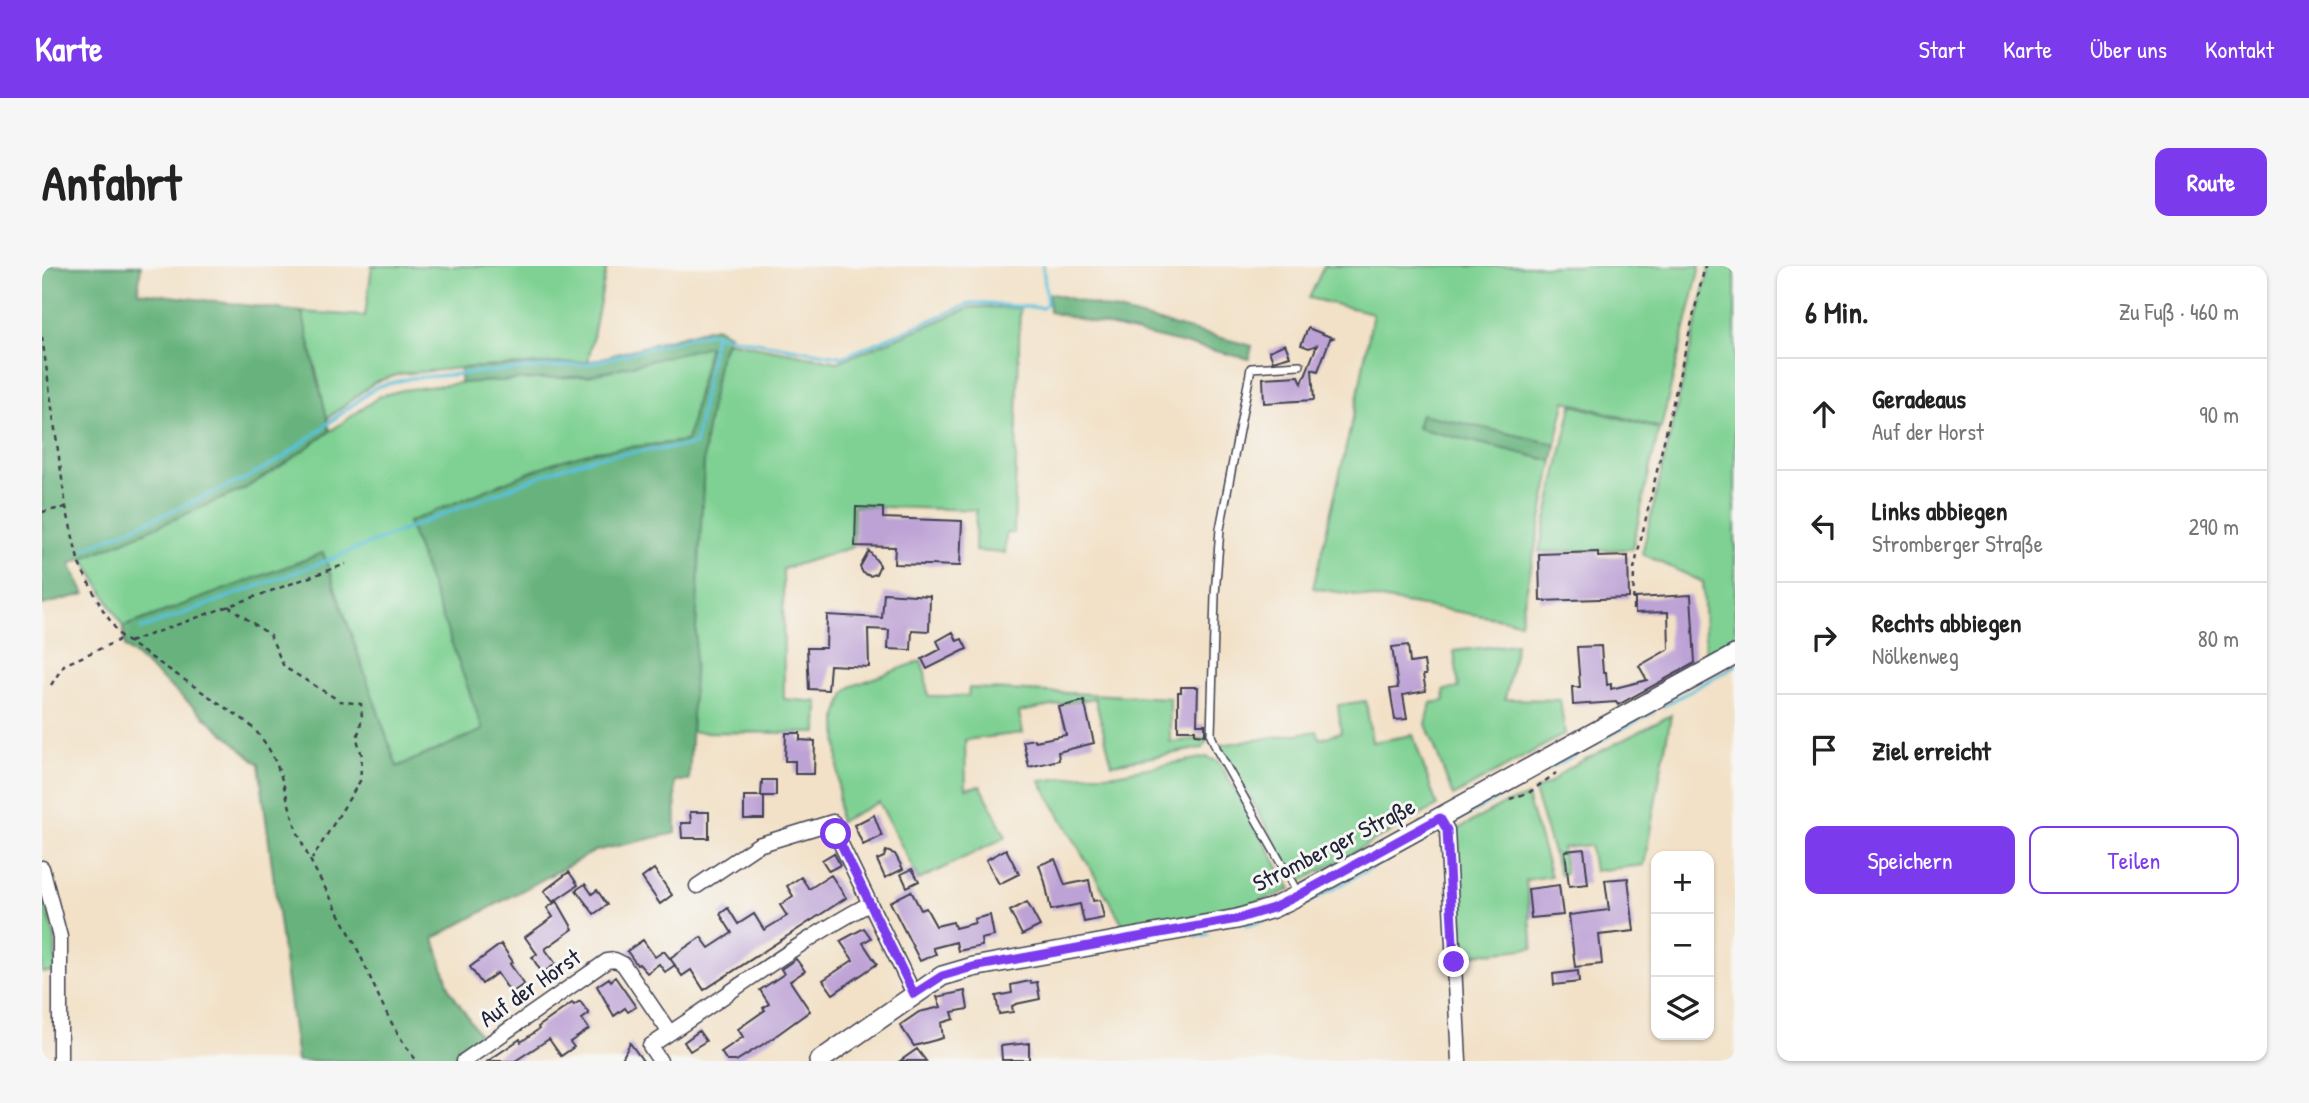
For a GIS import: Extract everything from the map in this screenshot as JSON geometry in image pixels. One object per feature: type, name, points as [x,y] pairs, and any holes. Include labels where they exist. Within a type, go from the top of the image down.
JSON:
[{"type":"main road","name":"Stromberger Straße","points":[[819,1061],[942,976],[973,967],[1237,919],[1273,908],[1735,654]]},
{"type":"street","points":[[1440,818],[1447,830],[1460,1061]]},
{"type":"street","points":[[698,886],[758,845],[833,822],[836,834],[914,994]]},
{"type":"street","points":[[42,868],[60,937],[60,1061]]},
{"type":"street","points":[[660,1061],[650,1046],[728,992],[869,904]]},
{"type":"street","name":"Auf der Horst","points":[[464,1061],[607,961],[615,960],[623,964],[670,1033]]},
{"type":"lane","points":[[1299,895],[1211,735],[1215,595],[1220,529],[1251,368],[1300,365]]},
{"type":"path","points":[[1633,610],[1634,569],[1705,266]]},
{"type":"path","points":[[42,337],[66,508],[79,564],[103,610],[121,637],[247,722],[261,735],[274,755],[299,835],[353,940],[399,1040],[417,1061]]},
{"type":"path","points":[[42,512],[66,508]]},
{"type":"path","points":[[129,642],[346,564]]},
{"type":"path","points":[[228,606],[270,635],[284,667],[340,701],[361,704],[362,718],[357,739],[362,756],[360,781],[312,860]]},
{"type":"path","points":[[51,685],[64,666],[121,637]]},
{"type":"green space","points":[[42,266],[141,266],[138,292],[302,312],[330,431],[244,489],[70,564],[85,594],[42,605]]},
{"type":"green space","points":[[372,266],[607,266],[588,362],[461,368],[400,374],[375,382],[327,419],[302,312],[365,316]]},
{"type":"green space","points":[[1324,266],[1700,266],[1661,428],[1565,401],[1556,444],[1421,415],[1418,428],[1553,461],[1520,622],[1313,588],[1357,400],[1373,313],[1309,298]]},
{"type":"green space","points":[[1710,266],[1735,266],[1735,642],[1706,659],[1703,582],[1642,554]]},
{"type":"green space","points":[[1049,293],[1252,346],[1249,359],[1049,312]]},
{"type":"green space","points":[[972,307],[1020,308],[1014,533],[1006,533],[1005,553],[975,551],[976,510],[854,506],[853,547],[783,569],[784,699],[818,702],[817,733],[690,732],[705,440],[719,358],[727,341],[838,362]]},
{"type":"green space","points":[[715,327],[729,334],[719,358],[705,440],[689,781],[675,781],[676,833],[595,851],[434,938],[450,990],[483,1040],[453,1061],[297,1061],[259,764],[125,647],[123,627],[323,553],[397,767],[483,730],[408,522],[552,463],[595,451],[687,441],[709,346],[588,376],[460,383],[461,368],[588,362]]},
{"type":"green space","points":[[709,345],[687,441],[595,451],[408,522],[484,730],[397,767],[323,553],[123,627],[83,557],[244,489],[380,396],[403,390],[460,383],[588,376]]},
{"type":"green space","points":[[1572,405],[1659,429],[1632,549],[1539,552]]},
{"type":"green space","points":[[1421,414],[1556,444],[1553,461],[1417,428]]},
{"type":"green space","points":[[1516,644],[1505,699],[1560,700],[1565,734],[1453,796],[1426,724],[1431,703],[1445,701],[1444,690],[1459,688],[1454,651]]},
{"type":"green space","points":[[921,661],[928,696],[968,696],[969,688],[1170,698],[1170,742],[1208,738],[1203,748],[1112,764],[1095,698],[1019,712],[1023,733],[965,740],[966,788],[981,786],[1006,837],[919,880],[879,802],[839,822],[837,716],[845,693],[852,686]]},
{"type":"green space","points":[[1366,701],[1372,742],[1413,735],[1437,806],[1302,881],[1296,879],[1220,745],[1317,731],[1320,739],[1341,732],[1338,705]]},
{"type":"green space","points":[[1671,715],[1644,865],[1594,871],[1590,845],[1562,848],[1565,874],[1560,875],[1534,791],[1549,784],[1568,768]]},
{"type":"green space","points":[[1207,757],[1219,762],[1291,889],[1230,910],[1125,928],[1040,781],[1115,774]]},
{"type":"green space","points":[[1527,797],[1551,876],[1526,880],[1533,948],[1461,956],[1454,831],[1504,804]]},
{"type":"green space","points":[[42,889],[55,939],[56,972],[42,972]]},
{"type":"building","points":[[1308,328],[1333,338],[1330,339],[1318,371],[1312,369],[1314,400],[1264,403],[1263,378],[1299,376],[1302,383],[1317,345],[1309,348],[1301,345]]},
{"type":"building","points":[[1285,344],[1290,356],[1273,361],[1269,351]]},
{"type":"building","points":[[856,507],[883,508],[883,518],[962,521],[960,566],[894,564],[895,547],[855,546]]},
{"type":"building","points":[[869,551],[880,565],[876,574],[870,576],[863,573],[860,567]]},
{"type":"building","points":[[1598,552],[1598,557],[1628,556],[1629,598],[1540,601],[1539,554]]},
{"type":"building","points":[[884,593],[930,596],[929,631],[912,630],[911,650],[888,649],[889,630],[868,629],[869,667],[830,665],[828,690],[809,689],[807,648],[826,648],[827,615],[882,618]]},
{"type":"building","points":[[1691,595],[1695,663],[1618,705],[1616,702],[1573,705],[1572,687],[1580,687],[1577,647],[1601,646],[1603,672],[1606,672],[1607,685],[1611,684],[1611,689],[1647,680],[1639,666],[1669,649],[1668,612],[1635,613],[1635,598]]},
{"type":"building","points":[[953,632],[957,641],[962,639],[967,649],[927,669],[922,659],[941,649],[937,641]]},
{"type":"building","points":[[1408,645],[1410,663],[1424,661],[1426,691],[1403,695],[1407,719],[1395,720],[1390,689],[1398,688],[1392,647]]},
{"type":"building","points":[[1181,687],[1198,687],[1197,724],[1205,724],[1205,735],[1195,734],[1195,730],[1178,730],[1178,692],[1181,692]]},
{"type":"building","points":[[1084,701],[1094,743],[1058,752],[1059,760],[1029,767],[1023,741],[1066,735],[1059,707]]},
{"type":"building","points":[[786,733],[800,733],[800,740],[815,741],[814,774],[795,774],[795,761],[785,761]]},
{"type":"building","points":[[762,780],[776,780],[776,796],[761,796]]},
{"type":"building","points":[[744,796],[764,796],[764,819],[744,819]]},
{"type":"building","points":[[690,812],[709,812],[709,838],[682,838],[681,823],[691,823]]},
{"type":"building","points":[[874,815],[882,836],[863,845],[854,825]]},
{"type":"building","points":[[1006,849],[1019,874],[999,884],[986,860]]},
{"type":"building","points":[[1584,849],[1588,884],[1569,886],[1565,851]]},
{"type":"building","points":[[886,851],[895,854],[903,869],[885,878],[877,860],[884,857]]},
{"type":"building","points":[[834,853],[840,865],[829,871],[822,860]]},
{"type":"building","points":[[1055,859],[1065,885],[1089,880],[1093,901],[1100,900],[1104,918],[1084,922],[1080,904],[1051,910],[1039,865]]},
{"type":"building","points":[[654,869],[672,895],[660,904],[642,878]]},
{"type":"building","points":[[912,869],[919,881],[907,887],[901,874]]},
{"type":"building","points":[[569,872],[578,885],[553,902],[544,891]]},
{"type":"building","points":[[831,875],[846,898],[704,990],[691,970],[682,976],[670,958],[701,937],[709,948],[732,933],[720,914],[728,908],[738,924],[754,914],[764,930],[787,916],[780,905],[793,896],[787,886],[801,877],[809,889]]},
{"type":"building","points":[[1628,878],[1634,931],[1599,935],[1602,964],[1575,967],[1569,915],[1609,910],[1605,880]]},
{"type":"building","points":[[585,884],[592,894],[597,890],[607,905],[594,914],[576,890]]},
{"type":"building","points":[[1559,885],[1563,915],[1531,918],[1528,889]]},
{"type":"building","points":[[911,891],[921,910],[926,908],[936,926],[953,922],[955,928],[975,923],[974,919],[990,915],[994,936],[981,939],[982,946],[958,951],[956,942],[933,948],[936,954],[920,961],[890,902]]},
{"type":"building","points":[[557,901],[573,929],[545,949],[556,964],[542,973],[532,957],[537,954],[525,937],[553,917],[547,908]]},
{"type":"building","points":[[1027,902],[1040,926],[1022,935],[1010,911]]},
{"type":"building","points":[[864,928],[871,938],[863,943],[877,964],[833,994],[823,980],[853,960],[840,941]]},
{"type":"building","points":[[643,940],[655,957],[664,951],[675,965],[665,972],[659,964],[647,973],[627,951]]},
{"type":"building","points":[[501,944],[513,962],[510,964],[524,984],[511,993],[497,973],[482,984],[470,967]]},
{"type":"building","points":[[796,959],[805,971],[790,981],[810,1011],[736,1061],[727,1061],[721,1052],[743,1037],[738,1029],[765,1010],[763,1008],[769,1004],[760,990],[784,974],[781,969]]},
{"type":"building","points":[[1578,971],[1579,982],[1554,985],[1553,974]]},
{"type":"building","points":[[615,977],[636,1007],[628,1012],[625,1008],[614,1016],[597,986]]},
{"type":"building","points":[[1037,982],[1040,999],[1016,1004],[1012,1006],[1013,1012],[999,1014],[996,996],[1012,993],[1011,985]]},
{"type":"building","points":[[965,991],[968,1009],[952,1012],[954,1019],[941,1023],[943,1038],[914,1046],[900,1025],[919,1012],[941,1007],[937,997]]},
{"type":"building","points":[[580,1001],[589,1014],[582,1019],[589,1029],[570,1042],[574,1047],[561,1056],[549,1039],[515,1061],[488,1061],[520,1039],[521,1042],[572,1003],[574,1005]]},
{"type":"building","points":[[699,1031],[706,1041],[690,1051],[684,1042]]},
{"type":"building","points":[[630,1043],[643,1061],[621,1061]]},
{"type":"building","points":[[1029,1043],[1029,1060],[1002,1060],[1001,1046]]},
{"type":"building","points":[[917,1049],[926,1061],[900,1061]]},
{"type":"waterway","points":[[84,549],[245,479],[284,457],[376,387],[411,378],[587,364],[710,332],[842,357],[972,303],[1042,308],[1047,304],[1043,266]]},
{"type":"waterway","points":[[141,629],[331,559],[555,470],[596,457],[695,445],[715,335]]},
{"type":"waterway","points":[[1663,706],[1735,666]]},
{"type":"waterway","points":[[1545,771],[1653,712]]},
{"type":"waterway","points":[[1456,821],[1520,786]]},
{"type":"waterway","points":[[1246,926],[1291,912],[1436,832]]},
{"type":"waterway","points":[[1196,936],[1208,934]]},
{"type":"route","points":[[836,834],[914,994],[942,976],[973,967],[1237,919],[1273,908],[1440,818],[1447,830],[1454,962]]}]
